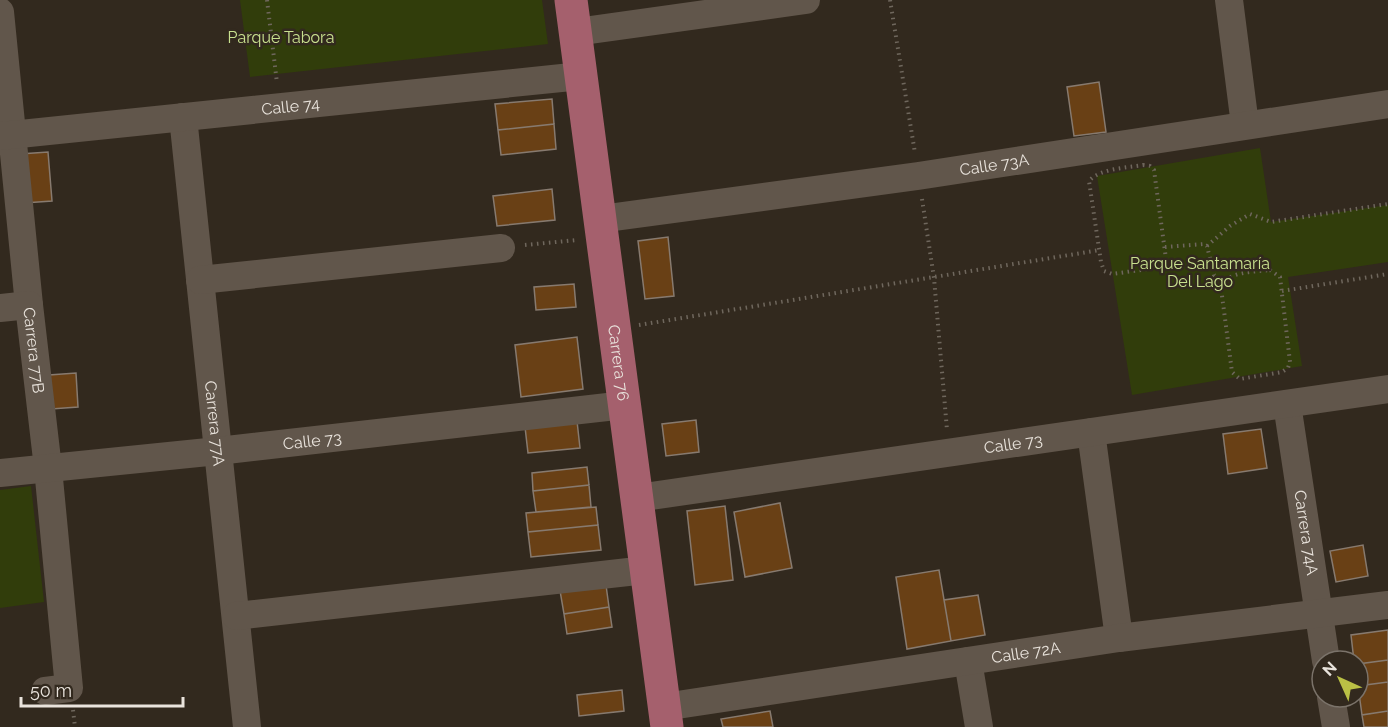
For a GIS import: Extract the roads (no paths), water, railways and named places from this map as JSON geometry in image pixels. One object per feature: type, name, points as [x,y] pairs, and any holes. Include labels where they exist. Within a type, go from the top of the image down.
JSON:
[{"type":"main road","name":"Carrera 76","points":[[572,0],[581,76],[593,229],[614,329],[666,717]]},
{"type":"street","points":[[576,32],[806,0]]},
{"type":"street","points":[[1229,0],[1245,125]]},
{"type":"street","name":"Carrera 77B","points":[[0,12],[7,136],[30,305],[48,468],[57,690]]},
{"type":"street","name":"Calle 74","points":[[7,136],[581,76]]},
{"type":"street","name":"Calle 73A","points":[[593,229],[918,176],[1388,104]]},
{"type":"street","name":"Carrera 77A","points":[[183,117],[248,727]]},
{"type":"street","points":[[200,280],[501,248]]},
{"type":"street","points":[[0,308],[30,305]]},
{"type":"street","name":"Calle 73","points":[[637,498],[1388,389]]},
{"type":"street","name":"Carrera 74A","points":[[1287,404],[1324,649]]},
{"type":"street","name":"Calle 73","points":[[0,473],[625,405]]},
{"type":"street","points":[[1091,432],[1119,638]]},
{"type":"street","points":[[236,616],[646,570]]},
{"type":"street","name":"Calle 72A","points":[[666,717],[968,661],[1119,638],[1388,605]]},
{"type":"street","points":[[968,661],[979,727]]},
{"type":"street","points":[[1333,709],[1336,727]]},
{"type":"park label","name":"Parque Tabora","points":[[281,37]]},
{"type":"park label","name":"Parque Santamaría Del Lago","points":[[1200,272]]}]
